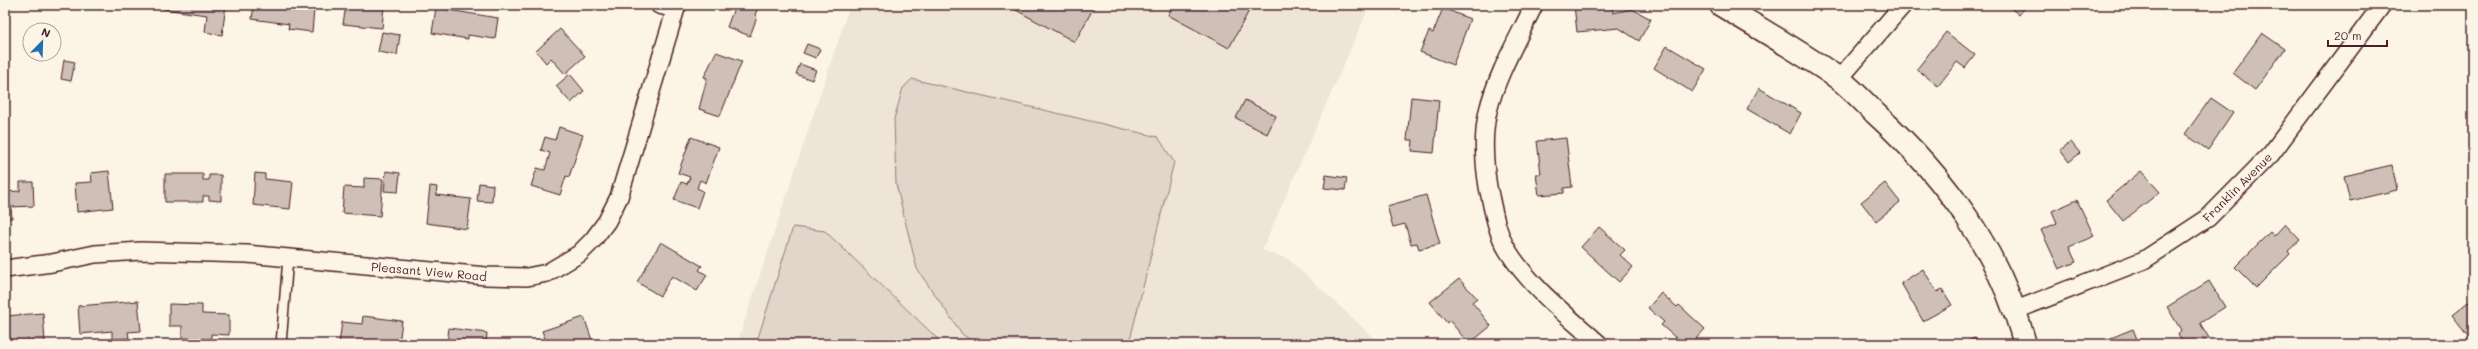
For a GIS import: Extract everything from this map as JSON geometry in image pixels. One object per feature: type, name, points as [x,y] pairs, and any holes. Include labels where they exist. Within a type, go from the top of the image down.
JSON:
[{"type":"street","points":[[660,5],[677,7]]},
{"type":"street","points":[[1534,5],[1499,81],[1488,112],[1484,144],[1485,170],[1497,225],[1508,250],[1538,290],[1599,344]]},
{"type":"street","points":[[1721,5],[1839,79],[1914,148],[1966,214],[2000,274],[2016,310],[2025,344]]},
{"type":"street","points":[[1839,79],[1903,5]]},
{"type":"street","name":"Franklin Avenue","points":[[2016,310],[2144,260],[2208,218],[2271,154],[2382,5]]},
{"type":"street","name":"Pleasant View Road","points":[[5,269],[52,263],[96,254],[141,251],[247,254],[486,276],[527,277],[547,273],[564,264],[593,240],[608,221],[620,198],[677,7]]},
{"type":"lane","points":[[281,344],[288,258]]},
{"type":"shaded area","points":[[850,5],[1370,5],[1262,250],[1288,259],[1381,344],[737,344]]},
{"type":"shaded area","points":[[912,79],[1158,137],[1174,162],[1129,344],[976,344],[962,334],[917,269],[896,184],[894,119],[903,88]]},
{"type":"shaded area","points":[[793,227],[825,231],[940,341],[940,344],[756,344]]},
{"type":"building","points":[[163,5],[226,5],[222,35],[205,32],[207,15],[163,9]]},
{"type":"building","points":[[254,5],[291,5],[291,7],[314,10],[312,32],[288,29],[289,24],[252,19]]},
{"type":"building","points":[[346,5],[384,5],[382,28],[343,24]]},
{"type":"building","points":[[738,5],[759,5],[755,15],[757,17],[750,36],[727,27],[734,8],[737,9]]},
{"type":"building","points":[[1016,5],[1095,5],[1075,42],[1014,9]]},
{"type":"building","points":[[1173,5],[1252,5],[1229,48],[1168,15]]},
{"type":"building","points":[[1574,5],[1612,5],[1613,13],[1632,9],[1651,19],[1639,41],[1619,28],[1577,32]]},
{"type":"building","points":[[2007,5],[2027,5],[2019,15]]},
{"type":"building","points":[[436,8],[498,18],[495,39],[468,35],[468,39],[432,33]]},
{"type":"building","points":[[1443,8],[1470,19],[1453,65],[1420,52],[1429,31],[1433,33]]},
{"type":"building","points":[[560,29],[585,56],[565,74],[551,58],[546,63],[536,51]]},
{"type":"building","points":[[382,32],[400,35],[397,55],[378,52]]},
{"type":"building","points":[[1946,32],[1975,55],[1965,68],[1957,62],[1938,86],[1917,69]]},
{"type":"building","points":[[2262,33],[2285,49],[2255,90],[2233,73]]},
{"type":"building","points":[[807,44],[820,49],[816,58],[803,53]]},
{"type":"building","points":[[1667,46],[1706,69],[1692,92],[1654,68]]},
{"type":"building","points":[[716,52],[742,61],[720,116],[699,109],[707,78],[704,77]]},
{"type":"building","points":[[64,60],[75,62],[71,81],[61,79]]},
{"type":"building","points":[[800,64],[816,70],[812,80],[796,74]]},
{"type":"building","points":[[570,74],[584,91],[571,103],[556,86]]},
{"type":"building","points":[[1759,88],[1801,113],[1790,134],[1747,109]]},
{"type":"building","points":[[1411,97],[1439,100],[1434,153],[1412,151],[1413,140],[1407,140]]},
{"type":"building","points":[[2211,98],[2233,113],[2208,150],[2185,134]]},
{"type":"building","points":[[1245,100],[1276,116],[1267,134],[1236,118]]},
{"type":"building","points":[[559,127],[583,135],[569,177],[566,176],[560,195],[531,186],[537,168],[545,170],[550,153],[541,150],[545,137],[555,140]]},
{"type":"building","points":[[691,137],[719,147],[706,183],[700,180],[697,188],[703,191],[697,208],[674,200],[681,182],[687,184],[690,177],[678,173]]},
{"type":"building","points":[[1566,138],[1572,187],[1564,188],[1564,193],[1539,195],[1536,174],[1541,174],[1537,141]]},
{"type":"building","points":[[2071,142],[2080,153],[2069,162],[2060,150]]},
{"type":"building","points":[[2392,165],[2397,190],[2350,201],[2344,176]]},
{"type":"building","points":[[109,171],[113,208],[77,212],[75,183],[92,182],[91,173]]},
{"type":"building","points":[[386,171],[400,173],[398,192],[384,191]]},
{"type":"building","points":[[2141,171],[2160,192],[2123,221],[2106,200]]},
{"type":"building","points":[[255,173],[265,174],[265,179],[293,182],[290,209],[253,205]]},
{"type":"building","points":[[165,174],[203,174],[203,180],[209,180],[209,175],[221,175],[221,201],[209,200],[209,196],[203,196],[203,202],[165,202]]},
{"type":"building","points":[[1326,175],[1347,178],[1345,190],[1324,188]]},
{"type":"building","points":[[364,178],[383,179],[380,216],[342,213],[344,187],[364,188]]},
{"type":"building","points":[[20,182],[33,182],[34,206],[11,207],[12,218],[5,218],[5,192],[20,191]]},
{"type":"building","points":[[479,183],[493,185],[492,202],[477,201]]},
{"type":"building","points":[[1885,183],[1900,202],[1876,221],[1861,202]]},
{"type":"building","points":[[430,186],[437,187],[436,195],[471,199],[467,229],[426,223]]},
{"type":"building","points":[[1426,195],[1440,244],[1419,249],[1417,243],[1411,244],[1405,224],[1393,227],[1387,206]]},
{"type":"building","points":[[2077,200],[2094,236],[2069,247],[2076,262],[2059,269],[2041,230],[2057,223],[2052,211]]},
{"type":"building","points":[[2285,224],[2300,240],[2288,251],[2290,254],[2256,288],[2235,267],[2270,232],[2274,236]]},
{"type":"building","points":[[1599,227],[1625,250],[1620,255],[1633,267],[1619,282],[1581,247]]},
{"type":"building","points":[[661,242],[702,266],[699,270],[707,275],[697,291],[672,276],[660,296],[637,282]]},
{"type":"building","points":[[1923,269],[1937,292],[1942,289],[1952,305],[1923,321],[1901,283]]},
{"type":"building","points":[[1459,279],[1477,298],[1472,302],[1491,326],[1469,344],[1449,320],[1447,323],[1430,302]]},
{"type":"building","points":[[2209,281],[2225,307],[2200,323],[2209,338],[2198,344],[2184,344],[2178,335],[2181,330],[2167,307]]},
{"type":"building","points":[[1661,293],[1677,307],[1679,305],[1705,329],[1691,344],[1683,344],[1661,325],[1664,322],[1648,308]]},
{"type":"building","points":[[2473,298],[2473,337],[2471,339],[2452,315]]},
{"type":"building","points":[[138,301],[141,331],[128,332],[129,338],[112,339],[112,331],[80,334],[78,306]]},
{"type":"building","points":[[169,304],[202,305],[202,314],[229,315],[229,335],[211,334],[211,339],[182,338],[182,326],[169,326]]},
{"type":"building","points":[[43,313],[45,342],[5,344],[5,316]]},
{"type":"building","points":[[363,316],[402,321],[399,344],[339,344],[342,322],[362,324]]},
{"type":"building","points":[[584,317],[593,343],[547,344],[542,331]]},
{"type":"building","points":[[449,328],[487,333],[486,344],[447,344]]},
{"type":"building","points":[[2133,329],[2139,344],[2096,344]]},
{"type":"building","points":[[1975,338],[1977,344],[1961,344]]}]
